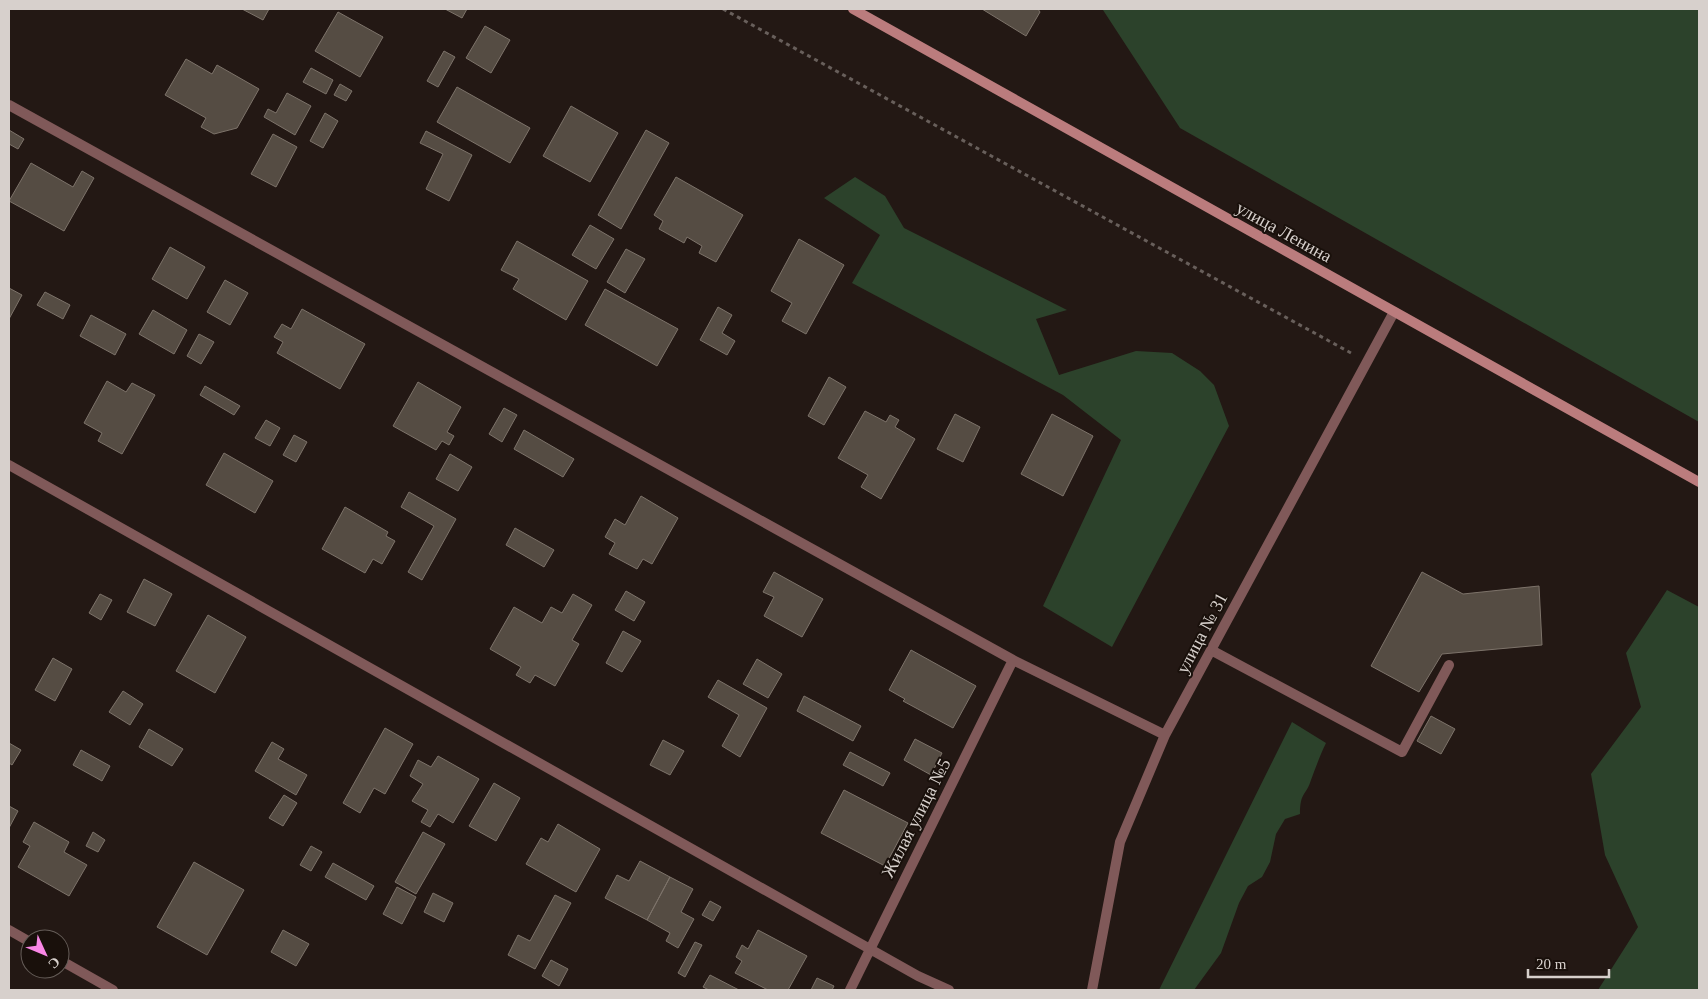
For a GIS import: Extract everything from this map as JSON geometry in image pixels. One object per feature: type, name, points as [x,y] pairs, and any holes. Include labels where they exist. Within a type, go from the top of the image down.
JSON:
[{"type":"street","name":"улица Ленина","points":[[853,9],[1699,482]]},
{"type":"lane","points":[[9,105],[1013,660],[1164,736]]},
{"type":"lane","name":"улица № 31","points":[[1092,990],[1120,842],[1164,736],[1394,312]]},
{"type":"lane","points":[[9,465],[918,976],[949,990]]},
{"type":"lane","points":[[1211,650],[1402,752],[1449,665]]},
{"type":"lane","name":"Жилая улица №5","points":[[850,990],[1013,660]]},
{"type":"lane","points":[[9,930],[20,936]]},
{"type":"lane","points":[[70,966],[113,990]]},
{"type":"path","points":[[723,9],[1367,362]]},
{"type":"green space","points":[[1104,9],[1699,9],[1699,422],[1180,128]]},
{"type":"green space","points":[[855,177],[885,196],[904,228],[1067,310],[1036,319],[1059,375],[1136,351],[1172,353],[1200,371],[1214,385],[1229,426],[1112,647],[1043,606],[1121,440],[1063,395],[852,283],[880,235],[824,198]]},
{"type":"green space","points":[[1667,590],[1699,607],[1699,990],[1598,990],[1638,927],[1605,855],[1591,774],[1641,707],[1626,653]]},
{"type":"green space","points":[[1292,722],[1326,743],[1302,798],[1300,814],[1285,819],[1276,834],[1270,862],[1262,877],[1248,886],[1239,903],[1221,953],[1194,990],[1159,990]]},
{"type":"building","points":[[242,9],[269,9],[263,20]]},
{"type":"building","points":[[445,9],[467,9],[462,18]]},
{"type":"building","points":[[982,9],[1038,9],[1040,12],[1026,36]]},
{"type":"building","points":[[338,12],[383,37],[360,77],[315,51]]},
{"type":"building","points":[[485,26],[510,40],[491,73],[466,58]]},
{"type":"building","points":[[444,51],[455,57],[438,87],[427,81]]},
{"type":"building","points":[[186,59],[212,74],[217,65],[259,89],[237,128],[214,134],[201,127],[206,118],[165,95]]},
{"type":"building","points":[[311,68],[333,80],[326,94],[303,82]]},
{"type":"building","points":[[340,84],[352,91],[346,101],[334,95]]},
{"type":"building","points":[[457,87],[530,128],[510,163],[437,122]]},
{"type":"building","points":[[287,93],[311,106],[295,135],[264,117],[268,109],[276,113]]},
{"type":"building","points":[[571,106],[618,133],[590,182],[543,156]]},
{"type":"building","points":[[325,113],[338,121],[323,148],[310,141]]},
{"type":"building","points":[[9,130],[24,139],[18,149],[9,144]]},
{"type":"building","points":[[646,130],[669,143],[621,229],[598,215]]},
{"type":"building","points":[[426,131],[472,155],[449,201],[426,189],[443,154],[420,143]]},
{"type":"building","points":[[273,134],[297,147],[276,187],[251,174]]},
{"type":"building","points":[[31,163],[73,187],[82,171],[94,178],[64,231],[9,201]]},
{"type":"building","points":[[676,177],[743,215],[716,262],[699,253],[702,246],[687,237],[684,243],[659,229],[663,221],[654,215]]},
{"type":"building","points":[[590,225],[614,239],[596,269],[572,255]]},
{"type":"building","points":[[799,239],[844,265],[806,334],[782,321],[792,303],[771,291]]},
{"type":"building","points":[[517,241],[588,281],[566,320],[513,289],[519,279],[501,270]]},
{"type":"building","points":[[170,247],[205,267],[187,299],[152,279]]},
{"type":"building","points":[[626,249],[645,259],[625,293],[607,282]]},
{"type":"building","points":[[225,280],[248,293],[230,325],[207,312]]},
{"type":"building","points":[[9,288],[22,295],[9,319]]},
{"type":"building","points":[[605,289],[678,329],[657,366],[585,325]]},
{"type":"building","points":[[45,292],[70,305],[63,319],[37,305]]},
{"type":"building","points":[[718,307],[732,315],[722,333],[735,341],[727,355],[700,340]]},
{"type":"building","points":[[302,309],[365,344],[340,389],[277,353],[283,342],[274,337],[282,324],[291,329]]},
{"type":"building","points":[[153,310],[187,330],[174,354],[139,334]]},
{"type":"building","points":[[91,315],[126,334],[115,355],[80,336]]},
{"type":"building","points":[[199,334],[214,342],[201,364],[187,356]]},
{"type":"building","points":[[829,377],[846,387],[824,425],[808,416]]},
{"type":"building","points":[[107,381],[126,392],[132,383],[155,395],[122,454],[98,441],[102,433],[84,423]]},
{"type":"building","points":[[418,382],[461,407],[447,432],[454,436],[449,445],[442,441],[436,450],[393,426]]},
{"type":"building","points":[[205,386],[240,406],[234,415],[200,395]]},
{"type":"building","points":[[504,408],[517,415],[502,442],[489,434]]},
{"type":"building","points":[[865,411],[886,422],[890,415],[899,420],[895,427],[915,439],[881,499],[861,487],[868,475],[838,458]]},
{"type":"building","points":[[955,414],[980,427],[963,462],[937,449]]},
{"type":"building","points":[[1052,414],[1093,436],[1063,496],[1021,474]]},
{"type":"building","points":[[266,420],[280,428],[270,446],[255,438]]},
{"type":"building","points":[[524,430],[574,459],[563,477],[514,449]]},
{"type":"building","points":[[294,435],[307,442],[296,462],[283,455]]},
{"type":"building","points":[[224,453],[273,481],[255,513],[206,485]]},
{"type":"building","points":[[450,454],[472,467],[458,491],[436,479]]},
{"type":"building","points":[[409,492],[456,519],[422,580],[408,572],[434,526],[401,507]]},
{"type":"building","points":[[641,496],[678,518],[652,564],[643,559],[637,569],[609,554],[615,543],[605,537],[615,519],[625,525]]},
{"type":"building","points":[[345,507],[388,532],[386,536],[395,541],[382,564],[373,559],[365,573],[322,549]]},
{"type":"building","points":[[515,528],[554,550],[544,567],[506,545]]},
{"type":"building","points":[[774,572],[823,599],[802,637],[764,616],[774,597],[763,592]]},
{"type":"building","points":[[1422,572],[1463,594],[1539,586],[1542,645],[1442,654],[1419,692],[1371,666]]},
{"type":"building","points":[[144,579],[172,594],[155,626],[127,612]]},
{"type":"building","points":[[626,591],[645,602],[634,621],[615,610]]},
{"type":"building","points":[[100,594],[112,600],[101,620],[89,613]]},
{"type":"building","points":[[573,594],[592,605],[572,640],[579,644],[555,686],[535,675],[530,683],[516,675],[521,667],[490,649],[514,607],[542,623],[551,607],[562,613]]},
{"type":"building","points":[[208,615],[246,637],[215,693],[176,671]]},
{"type":"building","points":[[623,631],[641,641],[622,672],[606,663]]},
{"type":"building","points":[[911,650],[976,686],[953,728],[903,701],[905,699],[889,690]]},
{"type":"building","points":[[53,658],[72,669],[55,701],[35,690]]},
{"type":"building","points":[[757,659],[782,674],[768,698],[743,684]]},
{"type":"building","points":[[718,680],[767,708],[740,757],[722,746],[739,715],[708,697]]},
{"type":"building","points":[[123,691],[143,704],[130,725],[109,712]]},
{"type":"building","points":[[804,696],[861,726],[853,741],[797,711]]},
{"type":"building","points":[[1431,716],[1455,729],[1441,754],[1417,741]]},
{"type":"building","points":[[385,728],[413,744],[385,794],[374,788],[360,813],[343,803]]},
{"type":"building","points":[[149,729],[183,749],[172,766],[139,747]]},
{"type":"building","points":[[915,739],[942,753],[931,775],[904,760]]},
{"type":"building","points":[[663,740],[684,751],[670,775],[650,765]]},
{"type":"building","points":[[272,742],[284,749],[278,759],[307,775],[296,795],[255,771]]},
{"type":"building","points":[[9,743],[21,750],[12,765],[9,763]]},
{"type":"building","points":[[81,750],[110,766],[102,781],[73,765]]},
{"type":"building","points":[[850,752],[890,773],[883,786],[843,765]]},
{"type":"building","points":[[438,756],[479,779],[453,823],[438,814],[430,827],[421,822],[428,810],[412,801],[423,784],[410,776],[418,760],[431,767]]},
{"type":"building","points":[[494,783],[520,798],[496,841],[469,826]]},
{"type":"building","points":[[844,790],[908,823],[885,866],[821,833]]},
{"type":"building","points":[[284,795],[297,803],[283,826],[269,818]]},
{"type":"building","points":[[9,806],[18,811],[9,828]]},
{"type":"building","points":[[34,822],[69,842],[64,852],[87,865],[69,896],[18,867],[30,846],[23,842]]},
{"type":"building","points":[[558,824],[600,849],[576,892],[526,864],[541,838],[548,842]]},
{"type":"building","points":[[93,832],[105,840],[98,852],[86,846]]},
{"type":"building","points":[[423,832],[445,844],[416,894],[395,882]]},
{"type":"building","points":[[311,846],[322,852],[311,871],[300,865]]},
{"type":"building","points":[[640,861],[670,877],[647,920],[605,898],[617,875],[629,881]]},
{"type":"building","points":[[194,862],[244,890],[207,955],[157,927]]},
{"type":"building","points":[[333,863],[374,886],[366,900],[325,877]]},
{"type":"building","points":[[670,877],[693,889],[681,912],[694,919],[678,948],[666,941],[670,933],[647,920]]},
{"type":"building","points":[[397,887],[416,897],[402,924],[383,914]]},
{"type":"building","points":[[433,893],[453,903],[444,922],[424,912]]},
{"type":"building","points":[[555,895],[571,903],[535,969],[508,955],[518,935],[530,941]]},
{"type":"building","points":[[710,901],[721,907],[713,921],[702,915]]},
{"type":"building","points":[[283,930],[309,944],[296,966],[271,952]]},
{"type":"building","points":[[758,930],[807,956],[788,990],[768,990],[735,973],[742,961],[736,957],[742,945],[748,949]]},
{"type":"building","points":[[695,942],[702,945],[685,977],[678,973]]},
{"type":"building","points":[[551,960],[568,969],[559,986],[542,976]]},
{"type":"building","points":[[710,975],[739,990],[709,990],[703,987]]},
{"type":"building","points":[[817,978],[834,986],[832,990],[811,990]]}]
